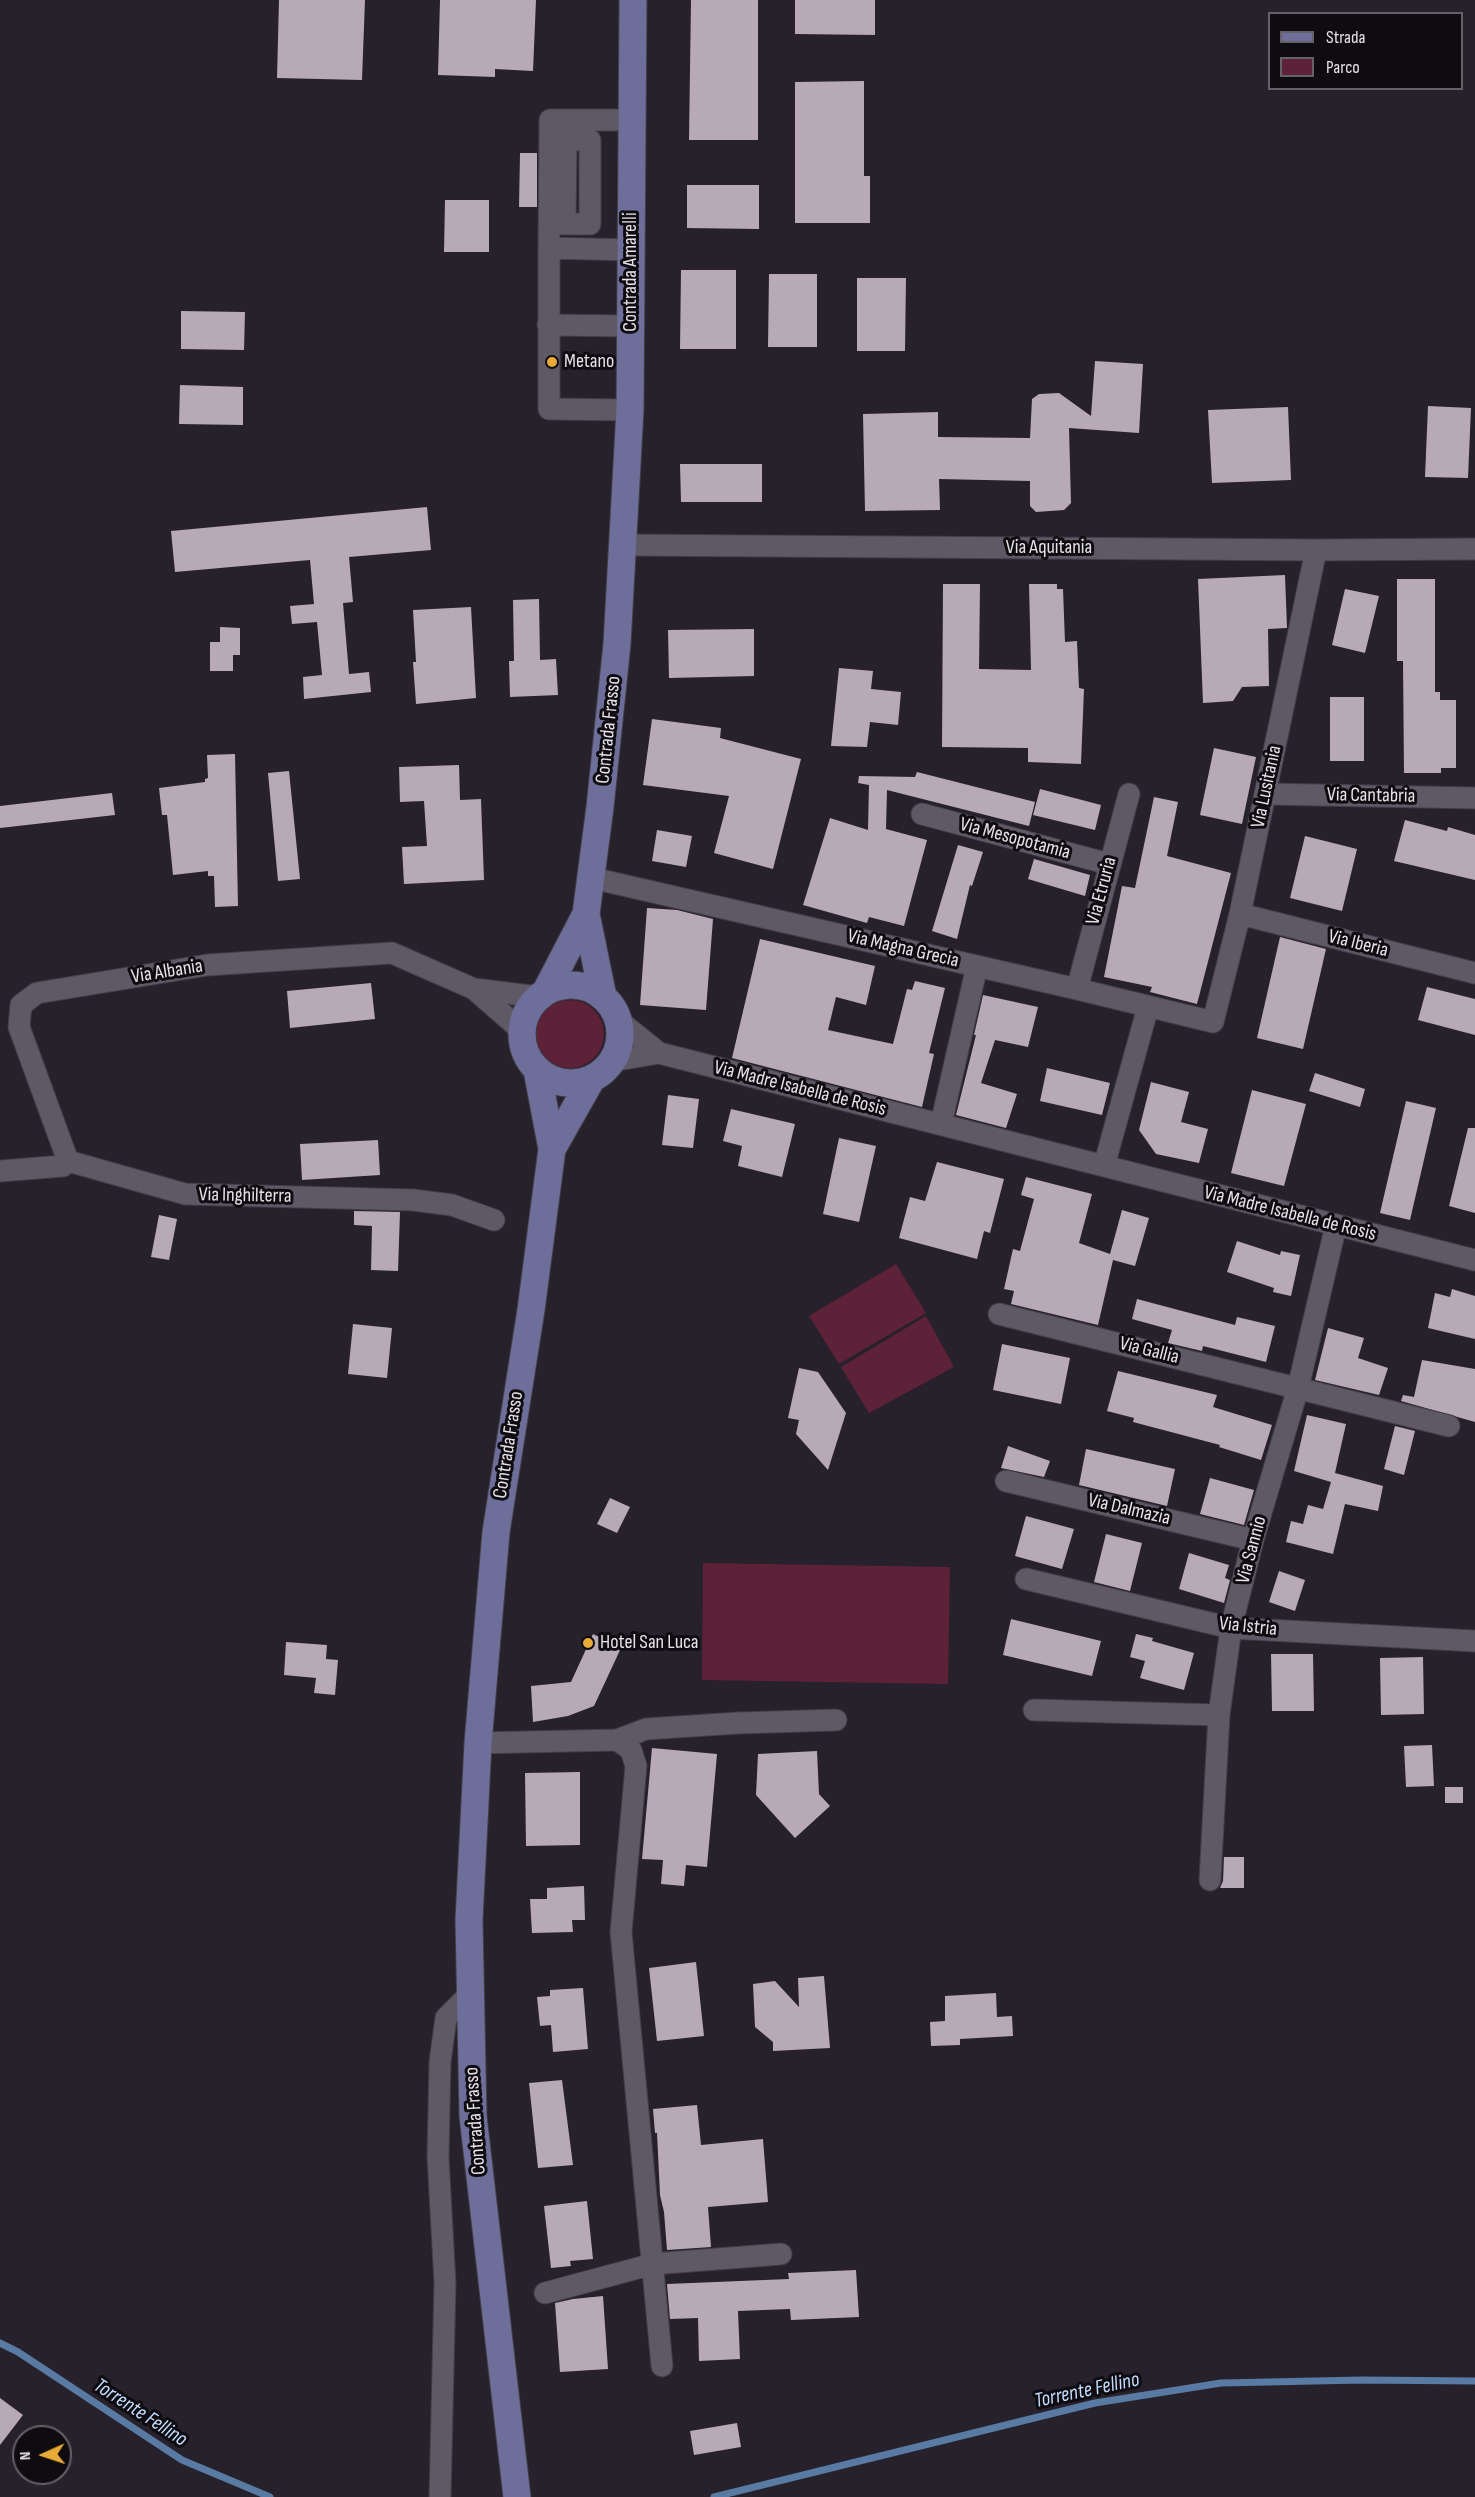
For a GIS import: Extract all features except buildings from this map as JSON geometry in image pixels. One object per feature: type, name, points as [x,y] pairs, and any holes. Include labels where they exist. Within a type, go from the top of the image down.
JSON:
[{"type":"main road","name":"Contrada Amarelli","points":[[624,545],[630,410],[633,0]]},
{"type":"main road","name":"Contrada Frasso","points":[[542,994],[586,914],[611,714],[624,545]]},
{"type":"main road","name":"Contrada Frasso","points":[[586,914],[603,997]]},
{"type":"main road","points":[[577,985],[591,989],[603,997],[612,1007],[618,1020],[620,1035],[618,1049],[603,1072],[591,1080],[563,1083],[549,1079],[537,1070],[528,1059],[523,1045],[522,1030],[525,1016],[542,994],[561,986],[577,985]]},
{"type":"main road","name":"Contrada Frasso","points":[[516,2492],[473,2116],[469,1920],[478,1743],[496,1532],[531,1310],[552,1149],[537,1070]]},
{"type":"main road","name":"Contrada Frasso","points":[[552,1149],[591,1080]]},
{"type":"street","points":[[630,410],[549,409],[549,248],[564,224],[565,140],[550,120],[632,120]]},
{"type":"street","points":[[564,224],[590,224],[590,140],[565,140]]},
{"type":"street","points":[[549,248],[631,250]]},
{"type":"street","points":[[549,325],[631,326]]},
{"type":"street","name":"Via Aquitania","points":[[624,545],[1475,549]]},
{"type":"street","name":"Via Lusitania","points":[[1214,1022],[1266,794],[1316,550]]},
{"type":"street","name":"Via Etruria","points":[[1077,989],[1129,794]]},
{"type":"street","name":"Via Cantabria","points":[[1266,794],[1475,798]]},
{"type":"street","name":"Via Mesopotamia","points":[[922,814],[1109,864]]},
{"type":"street","name":"Via Magna Grecia","points":[[592,878],[1214,1022]]},
{"type":"street","name":"Via Iberia","points":[[1240,914],[1475,973]]},
{"type":"street","name":"Via Albania","points":[[68,1161],[19,1027],[21,1005],[38,993],[207,965],[378,953],[400,956],[474,989],[522,1030]]},
{"type":"street","points":[[941,1124],[977,966]]},
{"type":"street","name":"Via Albania","points":[[474,989],[542,994]]},
{"type":"street","points":[[1104,1166],[1148,1008]]},
{"type":"street","name":"Via Madre Isabella de Rosis","points":[[618,1020],[659,1053]]},
{"type":"street","name":"Via Madre Isabella de Rosis","points":[[612,1061],[659,1053],[1475,1260]]},
{"type":"street","name":"Via Inghilterra","points":[[0,1171],[63,1166],[68,1161],[185,1194],[413,1200],[453,1205],[494,1220]]},
{"type":"street","name":"Via Sannio","points":[[1210,1880],[1219,1715],[1231,1628],[1253,1540],[1298,1388],[1336,1225]]},
{"type":"street","name":"Via Gallia","points":[[999,1314],[1298,1388]]},
{"type":"street","points":[[1298,1388],[1449,1426]]},
{"type":"street","name":"Via Dalmazia","points":[[1006,1481],[1253,1540]]},
{"type":"street","name":"Via Istria","points":[[1026,1579],[1231,1628],[1475,1641]]},
{"type":"street","points":[[1034,1710],[1219,1715]]},
{"type":"street","points":[[478,1743],[617,1740],[645,1729],[836,1720]]},
{"type":"street","points":[[617,1740],[631,1750],[636,1766],[621,1932],[662,2366]]},
{"type":"street","name":"Contrada Frasso","points":[[440,2488],[445,2283],[438,2157],[440,2062],[446,2018],[470,1994]]},
{"type":"street","points":[[545,2293],[653,2264],[781,2254]]},
{"type":"green space","points":[[570,1000],[583,1003],[594,1010],[601,1021],[604,1034],[601,1047],[594,1058],[583,1065],[570,1068],[557,1065],[546,1058],[539,1047],[536,1034],[539,1021],[546,1010],[557,1003]]},
{"type":"green space","points":[[896,1264],[926,1313],[839,1364],[809,1316]]},
{"type":"green space","points":[[926,1316],[954,1367],[869,1413],[841,1367]]},
{"type":"green space","points":[[703,1563],[950,1567],[948,1684],[702,1680]]},
{"type":"waterway","name":"Torrente Fellino","points":[[0,2343],[18,2352],[182,2460],[270,2497]]},
{"type":"waterway","name":"Torrente Fellino","points":[[714,2497],[1095,2403],[1221,2383],[1362,2380],[1475,2381]]},
{"type":"place","name":"Metano","points":[[552,362]]},
{"type":"place","name":"Hotel San Luca","points":[[588,1643]]}]
